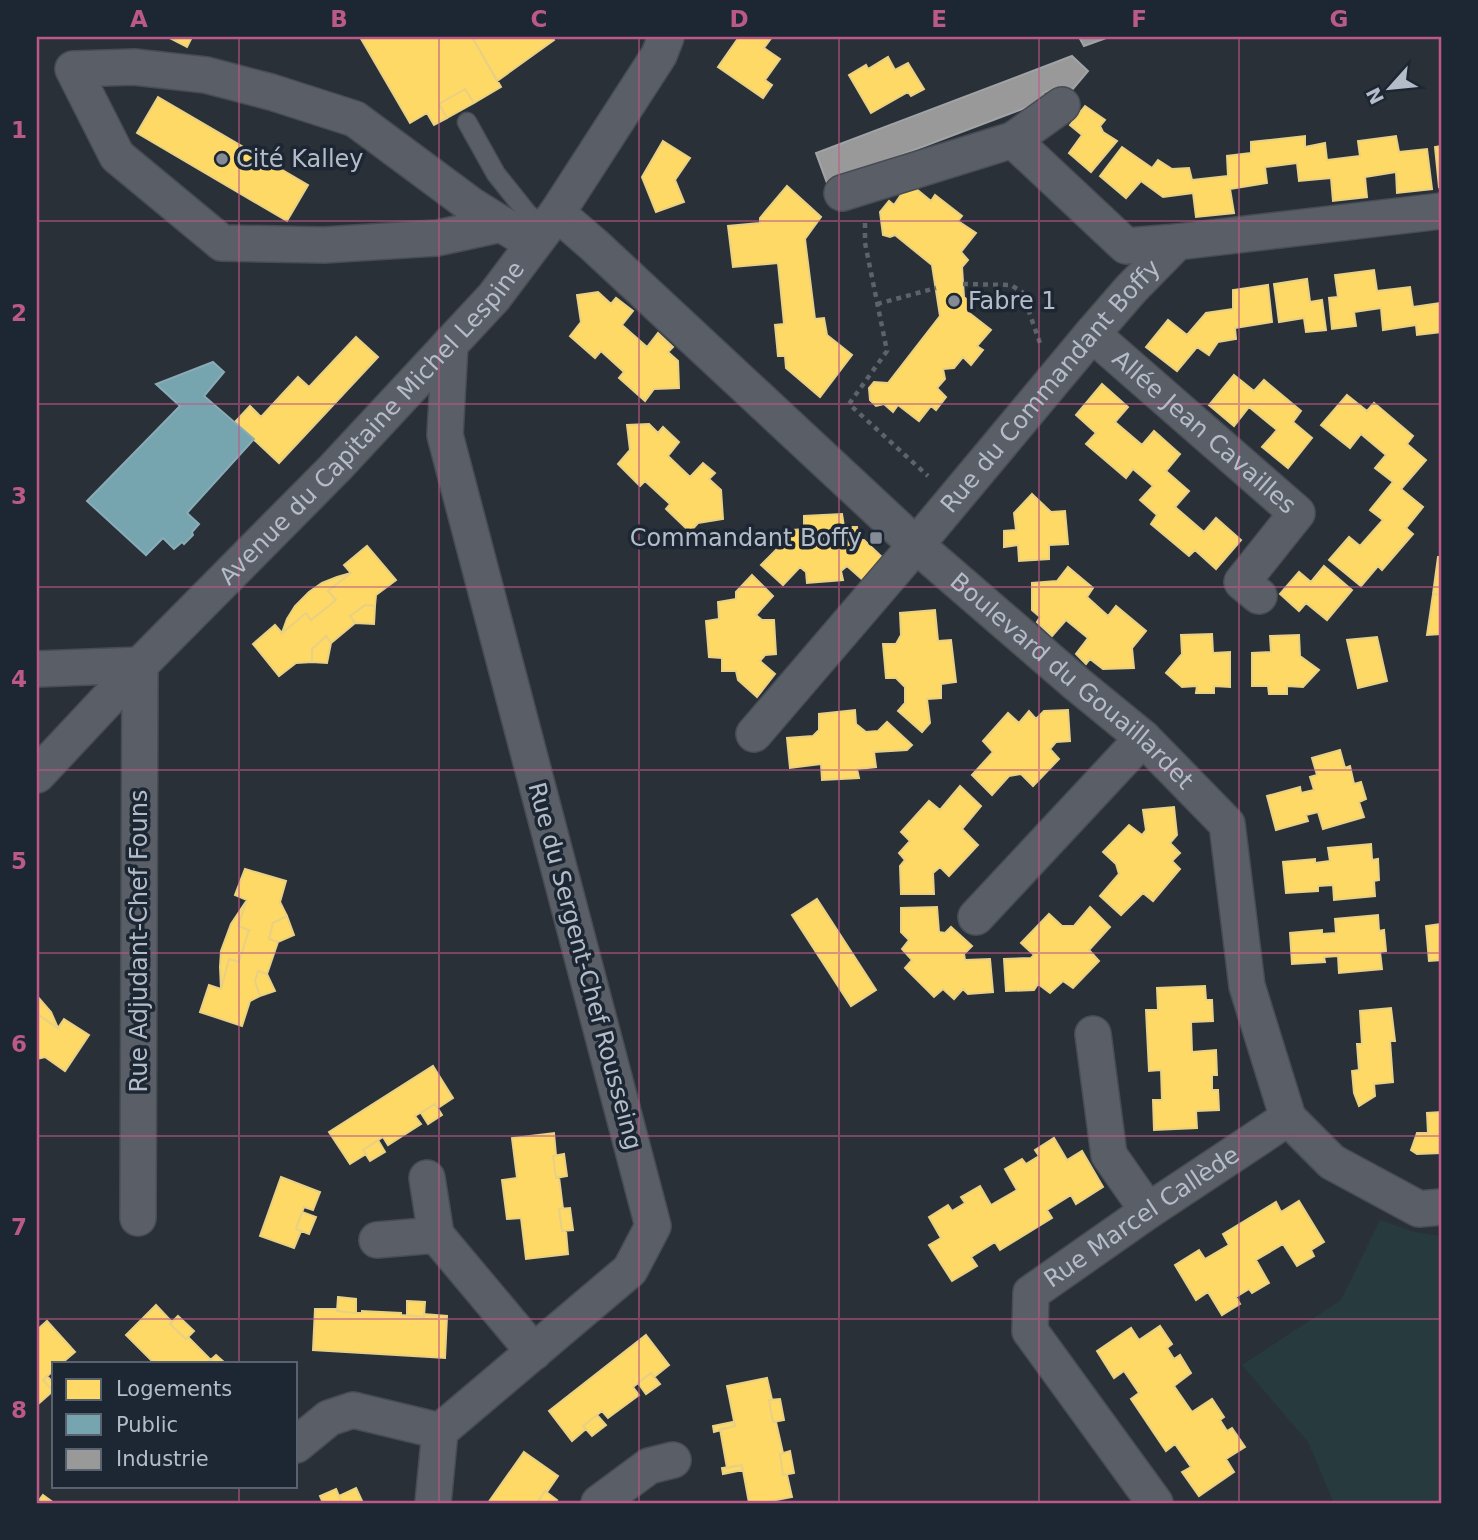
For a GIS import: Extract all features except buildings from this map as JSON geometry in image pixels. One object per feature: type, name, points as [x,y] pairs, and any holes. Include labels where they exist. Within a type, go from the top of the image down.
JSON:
[{"type":"street","name":"Avenue du Capitaine Michel Lespine","points":[[37,775],[140,665],[335,468],[494,297],[545,228],[659,55],[666,37]]},
{"type":"street","points":[[134,67],[206,75],[271,92],[355,119],[471,205],[502,224],[437,238],[324,245],[222,243],[117,156],[73,69],[134,67]]},
{"type":"street","points":[[853,190],[1013,140],[1062,105]]},
{"type":"street","points":[[1013,140],[1126,246],[1177,242]]},
{"type":"street","name":"Rue du Commandant Boffy","points":[[754,734],[1092,334],[1177,242],[1441,211]]},
{"type":"street","name":"Boulevard du Gouaillardet","points":[[502,224],[545,228],[594,245],[916,545],[1143,738],[1227,824],[1247,986],[1288,1118],[1332,1162],[1419,1209],[1441,1207]]},
{"type":"street","name":"Allée Jean Cavailles","points":[[1092,334],[1297,513],[1242,582],[1259,596]]},
{"type":"street","name":"Rue du Sergent-Chef Rousseing","points":[[440,1432],[630,1270],[653,1226],[445,436],[450,344]]},
{"type":"street","points":[[37,668],[140,665]]},
{"type":"street","name":"Rue Adjudant-Chef Founs","points":[[138,1217],[140,665]]},
{"type":"street","points":[[976,916],[1143,738]]},
{"type":"street","points":[[1093,1034],[1110,1155],[1149,1211]]},
{"type":"street","name":"Rue Marcel Callède","points":[[1155,1503],[1031,1331],[1031,1293],[1288,1118]]},
{"type":"street","points":[[427,1178],[436,1235],[534,1352]]},
{"type":"street","points":[[377,1240],[436,1235]]},
{"type":"street","points":[[298,1443],[329,1418],[353,1410],[440,1432],[433,1503]]},
{"type":"street","points":[[599,1503],[649,1466],[673,1460]]},
{"type":"lane","points":[[467,122],[496,174],[528,214],[545,228]]},
{"type":"path","points":[[853,190],[887,351],[849,404],[954,500]]},
{"type":"path","points":[[963,284],[1011,285],[1022,292],[1054,380]]},
{"type":"path","points":[[877,304],[936,288]]},
{"type":"green space","points":[[1380,1220],[1414,1232],[1441,1236],[1441,1503],[1334,1503],[1308,1442],[1242,1365],[1341,1300]]},
{"type":"place","name":"Cité Kalley","points":[[222,159]]},
{"type":"place","name":"Fabre 1","points":[[954,301]]},
{"type":"place","name":"Commandant Boffy","points":[[876,538]]}]
